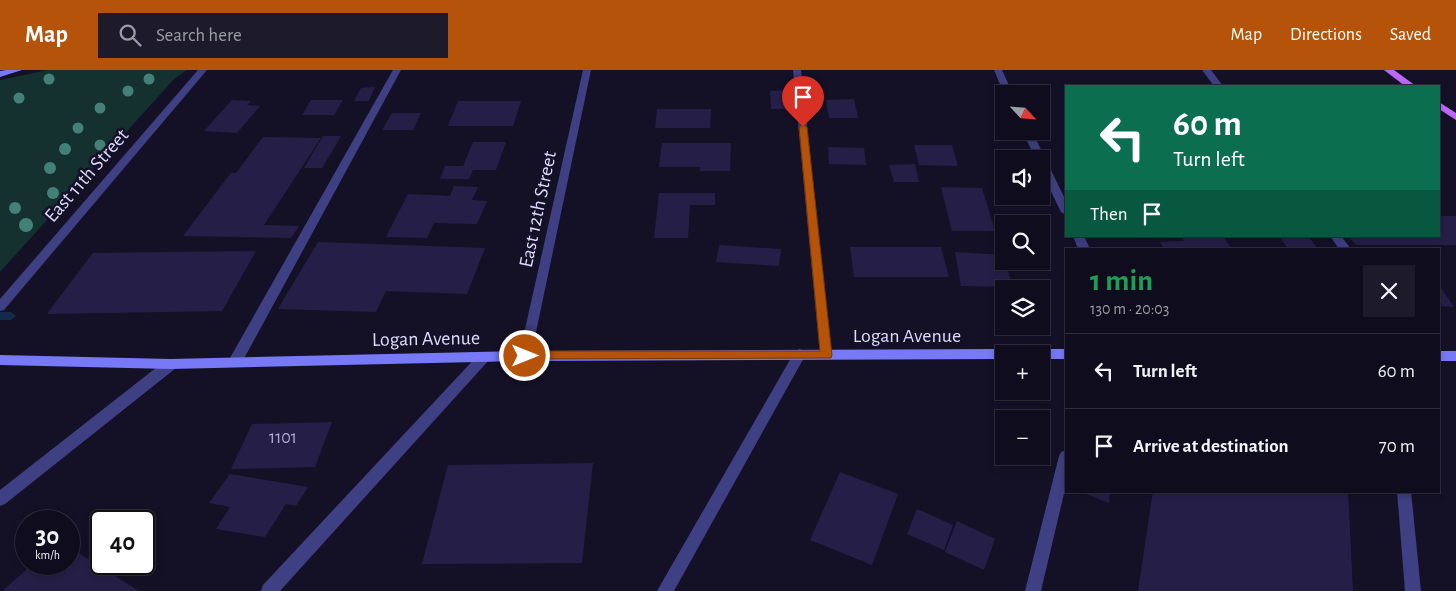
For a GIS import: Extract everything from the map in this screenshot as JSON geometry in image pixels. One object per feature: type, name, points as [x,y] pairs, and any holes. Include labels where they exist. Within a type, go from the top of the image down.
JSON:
[{"type":"main road","points":[[1388,70],[1410,85]]},
{"type":"main road","points":[[1440,106],[1456,117]]},
{"type":"street","points":[[0,74],[18,70]]},
{"type":"street","name":"East 11th Street","points":[[0,307],[203,70]]},
{"type":"street","points":[[235,362],[397,70]]},
{"type":"street","name":"East 12th Street","points":[[525,356],[587,70]]},
{"type":"street","points":[[797,70],[826,355]]},
{"type":"street","points":[[998,70],[1006,85]]},
{"type":"street","points":[[1206,70],[1218,85]]},
{"type":"street","points":[[1050,179],[1065,210]]},
{"type":"street","points":[[1336,237],[1344,248]]},
{"type":"street","points":[[665,591],[800,354]]},
{"type":"street","name":"Logan Avenue","points":[[0,360],[171,364],[484,356],[995,354]]},
{"type":"street","points":[[1050,354],[1065,354]]},
{"type":"street","points":[[269,591],[484,356]]},
{"type":"street","points":[[1440,356],[1456,356]]},
{"type":"street","points":[[0,499],[171,364]]},
{"type":"street","points":[[1033,591],[1065,460]]},
{"type":"street","points":[[1404,493],[1413,591]]},
{"type":"green space","points":[[48,70],[187,70],[174,79],[0,272],[0,80]]},
{"type":"building","points":[[375,87],[369,101],[354,101],[361,88]]},
{"type":"building","points":[[794,90],[796,109],[771,109],[770,91]]},
{"type":"building","points":[[854,99],[858,118],[829,118],[826,100]]},
{"type":"building","points":[[232,100],[251,101],[247,105],[260,106],[237,133],[204,131]]},
{"type":"building","points":[[311,100],[343,100],[334,115],[302,115]]},
{"type":"building","points":[[458,101],[521,101],[513,126],[448,126]]},
{"type":"building","points":[[657,109],[711,109],[710,128],[655,128]]},
{"type":"building","points":[[392,113],[421,113],[413,130],[382,130]]},
{"type":"building","points":[[323,136],[341,136],[322,168],[304,168]]},
{"type":"building","points":[[263,137],[321,138],[264,225],[299,226],[291,238],[183,236],[231,173],[236,173]]},
{"type":"building","points":[[473,142],[506,142],[496,170],[473,170],[469,179],[440,179],[445,166],[463,166]]},
{"type":"building","points":[[662,143],[731,143],[730,171],[700,171],[700,167],[659,167]]},
{"type":"building","points":[[914,145],[952,145],[958,166],[919,165]]},
{"type":"building","points":[[828,147],[864,148],[866,165],[829,164]]},
{"type":"building","points":[[915,164],[919,182],[894,182],[889,165]]},
{"type":"building","points":[[454,186],[478,187],[472,200],[487,201],[477,224],[434,223],[427,238],[386,237],[408,194],[450,196]]},
{"type":"building","points":[[941,187],[982,188],[995,231],[952,231]]},
{"type":"building","points":[[659,193],[715,193],[715,205],[690,205],[688,238],[654,238]]},
{"type":"building","points":[[1440,216],[1456,216],[1456,245],[1356,245],[1349,237],[1440,237]]},
{"type":"building","points":[[1182,237],[1224,237],[1231,248],[1163,248],[1160,242],[1184,241]]},
{"type":"building","points":[[1280,237],[1309,237],[1317,248],[1287,248]]},
{"type":"building","points":[[318,242],[485,248],[467,294],[386,291],[376,312],[278,309]]},
{"type":"building","points":[[719,245],[781,249],[779,266],[716,262]]},
{"type":"building","points":[[850,247],[941,247],[949,277],[854,277]]},
{"type":"building","points":[[256,251],[222,311],[47,314],[93,253]]},
{"type":"building","points":[[955,252],[995,254],[995,270],[1008,270],[1010,280],[995,280],[995,287],[961,286]]},
{"type":"building","points":[[1440,286],[1454,307],[1440,306]]},
{"type":"building","points":[[332,422],[315,467],[231,469],[252,424]]},
{"type":"building","points":[[593,463],[582,563],[422,564],[448,465]]},
{"type":"building","points":[[840,472],[898,494],[872,565],[810,540]]},
{"type":"building","points":[[230,474],[308,487],[296,506],[286,504],[265,537],[216,529],[230,507],[209,503]]},
{"type":"building","points":[[1083,493],[1110,493],[1109,503]]},
{"type":"building","points":[[1153,493],[1348,493],[1353,591],[1138,591]]},
{"type":"building","points":[[917,509],[953,525],[944,550],[907,534]]},
{"type":"building","points":[[957,521],[995,539],[984,570],[945,552]]},
{"type":"building","points":[[80,554],[90,560],[90,575],[114,575],[139,591],[2,591],[20,575],[80,575]]},
{"type":"waterway","points":[[0,316],[11,316]]},
{"type":"route","points":[[525,356],[826,355],[803,127]]}]
